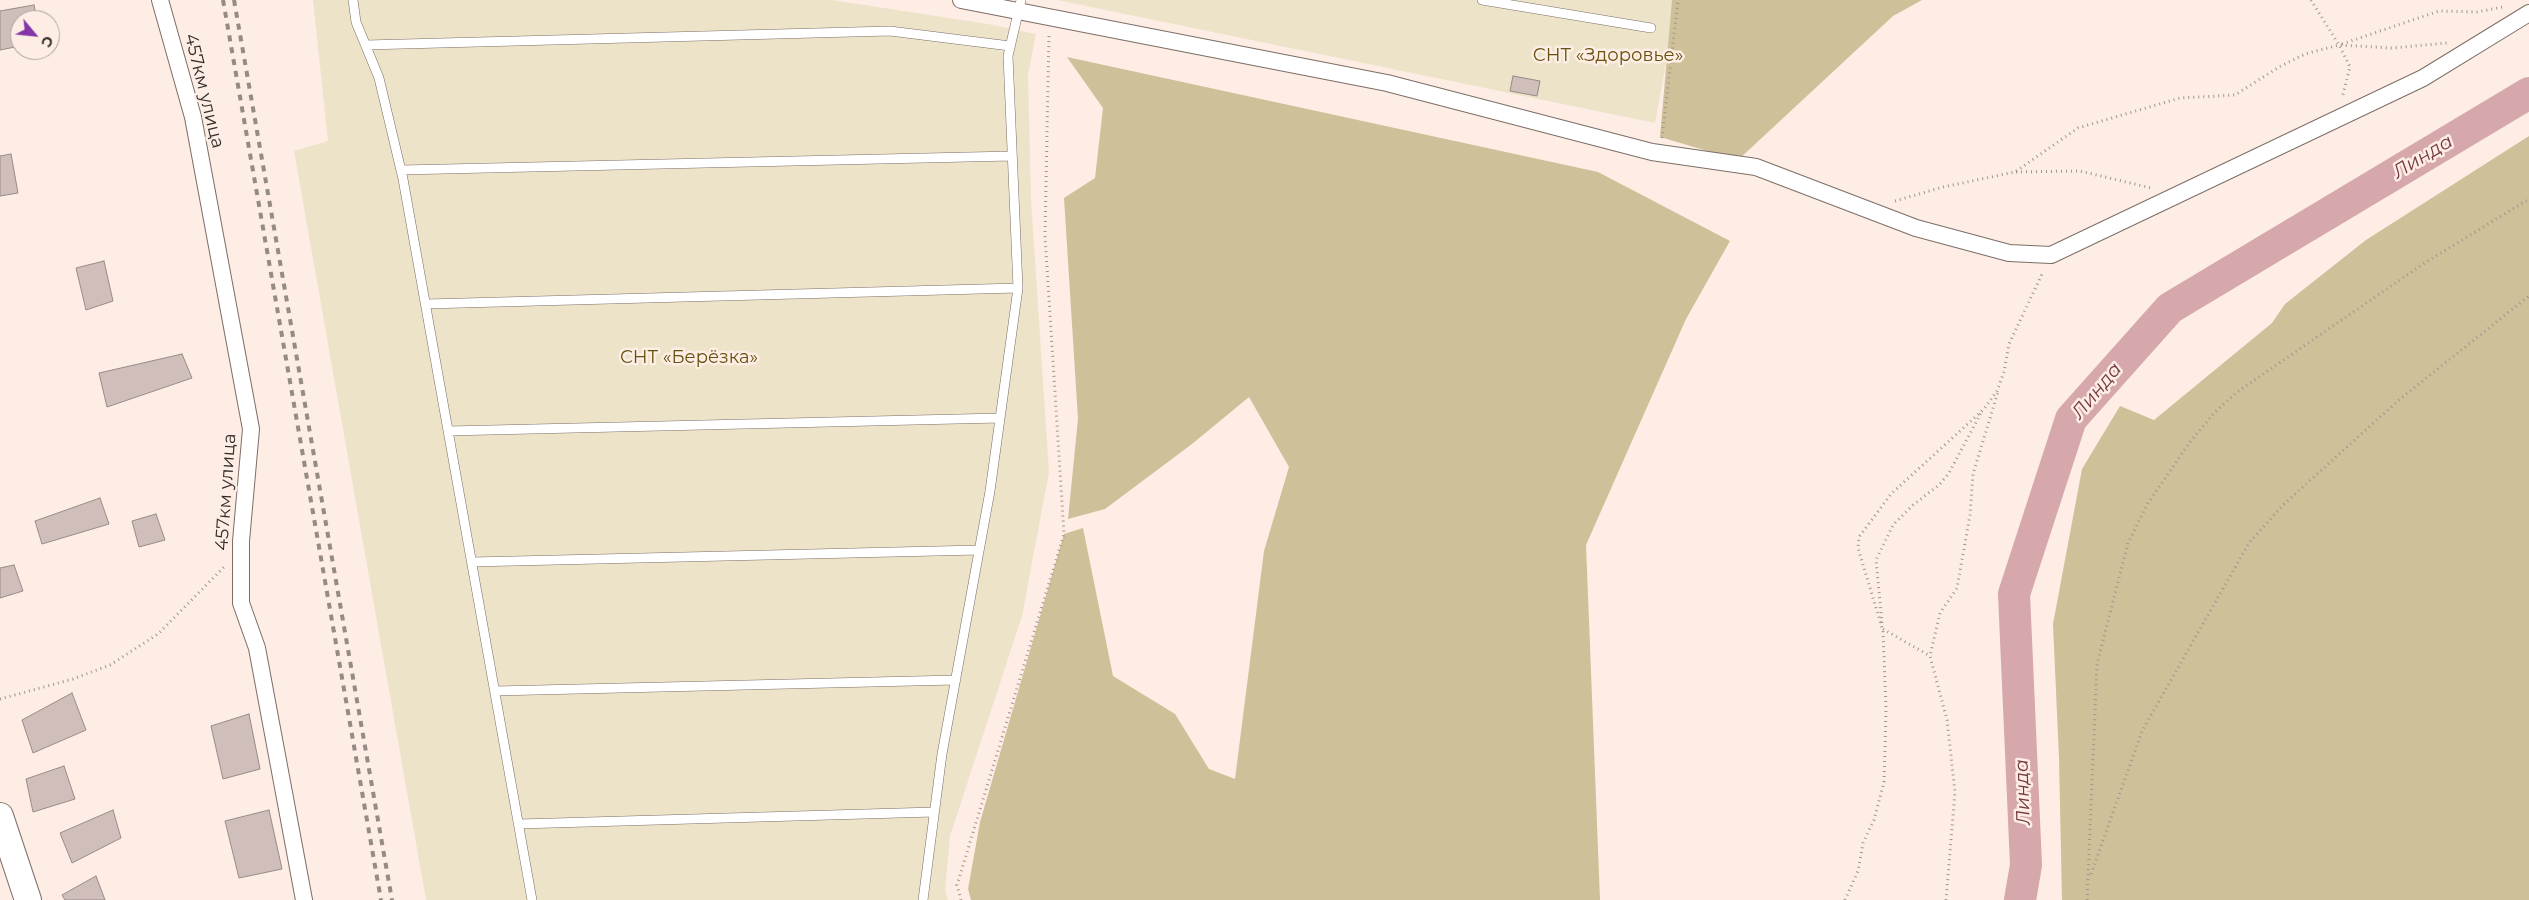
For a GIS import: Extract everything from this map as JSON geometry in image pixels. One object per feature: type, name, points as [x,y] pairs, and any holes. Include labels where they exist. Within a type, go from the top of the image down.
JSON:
[{"type":"main road","points":[[0,816],[28,900]]},
{"type":"street","name":"457км улица","points":[[160,0],[193,117],[251,429],[242,541],[241,603],[256,648],[304,900]]},
{"type":"street","points":[[961,0],[1019,5],[1049,16],[1387,83],[1660,153],[1756,168],[1916,228],[2009,253],[2051,255],[2423,78],[2529,13]]},
{"type":"lane","points":[[353,0],[356,22],[380,78],[401,170],[532,900]]},
{"type":"lane","points":[[1482,0],[1651,28]]},
{"type":"lane","points":[[923,900],[934,812],[979,550],[1018,288],[1008,56],[1019,5]]},
{"type":"lane","points":[[366,45],[890,31],[1010,46]]},
{"type":"lane","points":[[401,170],[1012,156]]},
{"type":"lane","points":[[426,304],[1018,288]]},
{"type":"lane","points":[[448,431],[1000,418]]},
{"type":"lane","points":[[472,562],[979,550]]},
{"type":"lane","points":[[495,691],[956,680]]},
{"type":"lane","points":[[519,824],[934,812]]},
{"type":"path","points":[[1660,153],[1678,0]]},
{"type":"path","points":[[2312,0],[2340,45],[2350,67],[2334,122]]},
{"type":"path","points":[[2015,172],[2078,128],[2180,98],[2235,95],[2279,67],[2305,54],[2340,45],[2439,11],[2477,12],[2512,6]]},
{"type":"path","points":[[961,900],[957,885],[1064,534],[1045,236],[1049,16]]},
{"type":"path","points":[[2340,45],[2392,48],[2449,43]]},
{"type":"path","points":[[1869,209],[1943,187],[2015,172],[2080,171],[2178,194]]},
{"type":"path","points":[[2087,900],[2097,664],[2128,543],[2148,503],[2190,442],[2215,412],[2237,392],[2423,264],[2529,199]]},
{"type":"path","points":[[1946,900],[1955,792],[1947,720],[1930,656],[1940,613],[1957,588],[1970,515],[1973,474],[2004,372],[2009,344],[2051,255]]},
{"type":"path","points":[[2089,878],[2142,731],[2249,543],[2284,504],[2400,399],[2529,296]]},
{"type":"path","points":[[1845,900],[1858,871],[1863,843],[1874,820],[1884,782],[1886,707],[1883,631],[1876,560],[1893,525],[1913,505],[1939,485],[1948,473],[1984,409],[1997,391],[2004,372]]},
{"type":"path","points":[[1930,656],[1883,631],[1858,548],[1859,537],[1890,494],[1984,409]]},
{"type":"path","points":[[0,699],[74,679],[110,665],[158,634],[225,566],[228,558]]},
{"type":"green space","name":"СНТ «Берёзка»","points":[[313,0],[832,0],[988,24],[1036,34],[1028,75],[1031,200],[1049,472],[1022,616],[950,836],[945,890],[948,900],[426,900],[294,151],[328,141]]},
{"type":"green space","name":"СНТ «Здоровье»","points":[[1057,0],[1678,0],[1655,123]]},
{"type":"shaded area","points":[[1672,0],[1922,0],[1893,16],[1738,160],[1660,137]]},
{"type":"shaded area","points":[[1067,57],[1598,172],[1730,241],[1686,319],[1586,545],[1600,900],[971,900],[968,889],[980,822],[1064,534],[1083,528],[1113,676],[1175,714],[1209,769],[1235,779],[1264,551],[1289,467],[1249,397],[1192,444],[1105,509],[1068,519],[1078,419],[1064,198],[1095,178],[1103,108]]},
{"type":"shaded area","points":[[2529,136],[2529,900],[2062,900],[2059,758],[2053,624],[2082,469],[2120,406],[2154,420],[2272,323],[2285,304],[2366,240]]},
{"type":"building","points":[[34,5],[35,10],[10,10],[10,48],[0,50],[0,11]]},
{"type":"building","points":[[1513,76],[1540,81],[1537,96],[1510,91]]},
{"type":"building","points":[[11,154],[18,193],[0,196],[0,156]]},
{"type":"building","points":[[104,261],[113,301],[86,310],[76,268]]},
{"type":"building","points":[[182,354],[192,378],[107,407],[99,373]]},
{"type":"building","points":[[100,498],[109,524],[42,544],[35,521]]},
{"type":"building","points":[[156,514],[165,540],[139,547],[132,521]]},
{"type":"building","points":[[14,565],[23,591],[0,598],[0,568]]},
{"type":"building","points":[[72,693],[86,730],[33,753],[22,720]]},
{"type":"building","points":[[249,714],[260,769],[223,779],[211,726]]},
{"type":"building","points":[[64,766],[75,799],[33,812],[26,779]]},
{"type":"building","points":[[113,810],[121,838],[72,863],[60,833]]},
{"type":"building","points":[[269,810],[282,869],[239,878],[225,821]]},
{"type":"building","points":[[96,876],[105,900],[65,900],[62,895]]},
{"type":"waterway","name":"Линда","points":[[2020,900],[2026,865],[2014,594],[2071,419],[2170,308],[2529,93]]},
{"type":"railway","points":[[223,0],[381,900]]},
{"type":"railway","points":[[234,0],[392,900]]}]
